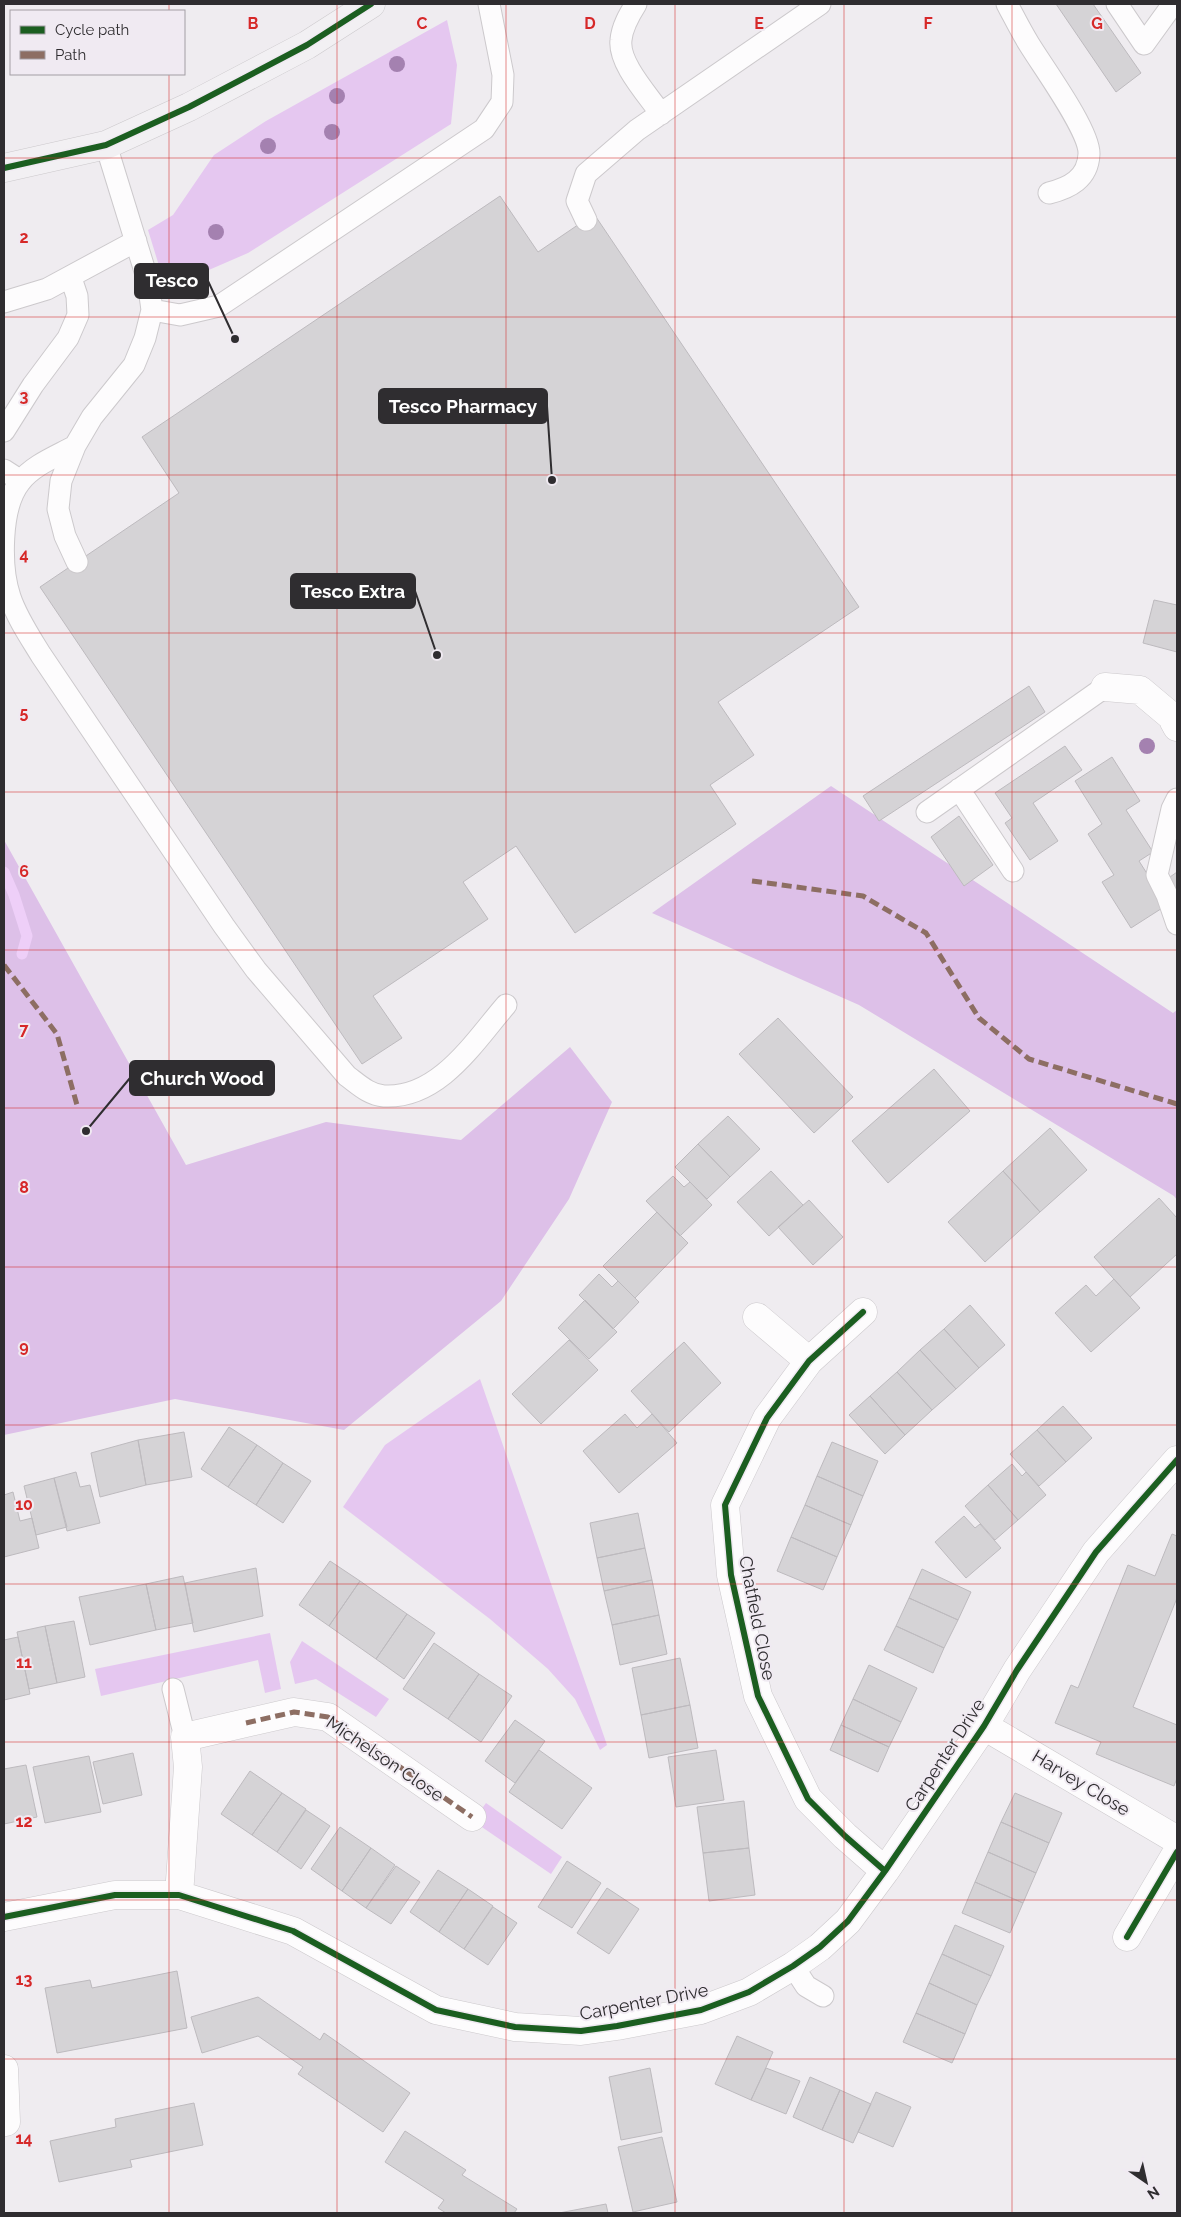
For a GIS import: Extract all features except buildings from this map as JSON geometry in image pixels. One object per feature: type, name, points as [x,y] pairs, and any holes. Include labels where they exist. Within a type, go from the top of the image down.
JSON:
[{"type":"street","points":[[4,168],[106,145],[189,107],[298,50],[371,4]]},
{"type":"street","points":[[1105,687],[1140,690],[1170,716],[1177,727]]},
{"type":"street","name":"Chatfield Close","points":[[863,1312],[809,1361],[767,1418],[725,1505],[731,1575],[758,1696],[808,1798],[845,1836],[885,1871]]},
{"type":"street","points":[[758,1317],[809,1361]]},
{"type":"street","name":"Carpenter Drive","points":[[4,1917],[114,1895],[178,1895],[293,1931],[436,2010],[515,2027],[580,2031],[700,2010],[749,1992],[794,1966],[820,1947],[848,1921],[885,1871],[984,1726],[1017,1670],[1096,1552],[1177,1460]]},
{"type":"street","name":"Michelson Close","points":[[185,1737],[294,1712],[328,1717],[472,1817]]},
{"type":"street","name":"Harvey Close","points":[[984,1726],[1177,1840]]},
{"type":"street","points":[[178,1895],[188,1767],[185,1737]]},
{"type":"street","points":[[1127,1937],[1177,1852]]},
{"type":"street","points":[[4,2082],[6,2122]]},
{"type":"lane","points":[[152,310],[180,315],[219,306],[484,129],[502,102],[503,75],[489,4]]},
{"type":"lane","points":[[636,4],[626,22],[620,41],[623,59],[660,114]]},
{"type":"lane","points":[[586,220],[577,201],[586,174],[637,130],[820,4]]},
{"type":"lane","points":[[1007,4],[1027,42],[1079,123],[1089,153],[1087,167],[1081,177],[1069,188],[1049,194]]},
{"type":"lane","points":[[1117,4],[1144,44],[1173,4]]},
{"type":"lane","points":[[77,562],[65,536],[58,509],[61,481],[75,446],[92,417],[134,365],[146,338],[152,310],[148,281],[106,145]]},
{"type":"lane","points":[[4,302],[47,289],[71,278],[136,241]]},
{"type":"lane","points":[[4,431],[28,392],[68,338],[78,315],[77,296],[71,278]]},
{"type":"lane","points":[[75,446],[39,466],[12,476],[5,520],[5,562],[10,597],[25,629],[224,926],[256,970],[347,1076],[365,1090],[383,1096],[418,1090],[435,1081],[457,1062],[506,1005]]},
{"type":"lane","points":[[927,812],[1105,687]]},
{"type":"lane","points":[[959,789],[1013,871]]},
{"type":"lane","points":[[1177,798],[1172,809],[1157,875],[1167,895],[1177,924]]},
{"type":"lane","points":[[173,1689],[185,1737]]},
{"type":"lane","points":[[794,1966],[806,1986],[823,1996]]},
{"type":"shaded area","points":[[447,20],[457,65],[451,124],[248,253],[195,276],[164,282],[148,230],[173,215],[214,155],[266,121]]},
{"type":"shaded area","points":[[831,786],[1173,1013],[1177,1010],[1177,1200],[1174,1196],[859,1005],[652,913]]},
{"type":"shaded area","points":[[4,840],[186,1165],[326,1122],[461,1140],[570,1047],[612,1102],[569,1199],[501,1301],[344,1430],[175,1399],[4,1435]]},
{"type":"shaded area","points":[[480,1379],[607,1745],[600,1750],[575,1699],[548,1669],[490,1619],[343,1507],[385,1445]]},
{"type":"shaded area","points":[[270,1633],[281,1689],[265,1693],[258,1660],[101,1696],[95,1669]]},
{"type":"shaded area","points":[[302,1641],[389,1699],[376,1717],[316,1679],[295,1684],[290,1662]]},
{"type":"shaded area","points":[[486,1803],[562,1857],[551,1874],[473,1821]]},
{"type":"waterway","points":[[4,872],[14,895],[27,936],[22,954]]},
{"type":"marked path","points":[[752,881],[863,896],[926,933],[979,1018],[1029,1059],[1177,1104]]},
{"type":"marked path","points":[[4,965],[57,1034],[77,1105]]},
{"type":"marked path","points":[[246,1723],[294,1712],[328,1717],[472,1817]]},
{"type":"cycle path","points":[[4,168],[106,145],[189,107],[307,45],[371,4]]},
{"type":"cycle path","points":[[863,1312],[809,1361],[767,1418],[725,1505],[731,1575],[758,1696],[808,1799],[845,1836],[885,1871]]},
{"type":"cycle path","points":[[4,1917],[115,1895],[179,1895],[293,1931],[436,2010],[515,2027],[581,2031],[617,2026],[701,2010],[749,1992],[793,1966],[820,1947],[848,1921],[885,1871],[984,1726],[1017,1670],[1096,1552],[1177,1460]]},
{"type":"cycle path","points":[[1127,1937],[1177,1852]]},
{"type":"place","name":"Tesco","points":[[235,339]]},
{"type":"place","name":"Tesco Pharmacy","points":[[552,480]]},
{"type":"place","name":"Tesco Extra","points":[[437,655]]},
{"type":"place","name":"Church Wood","points":[[86,1131]]}]
